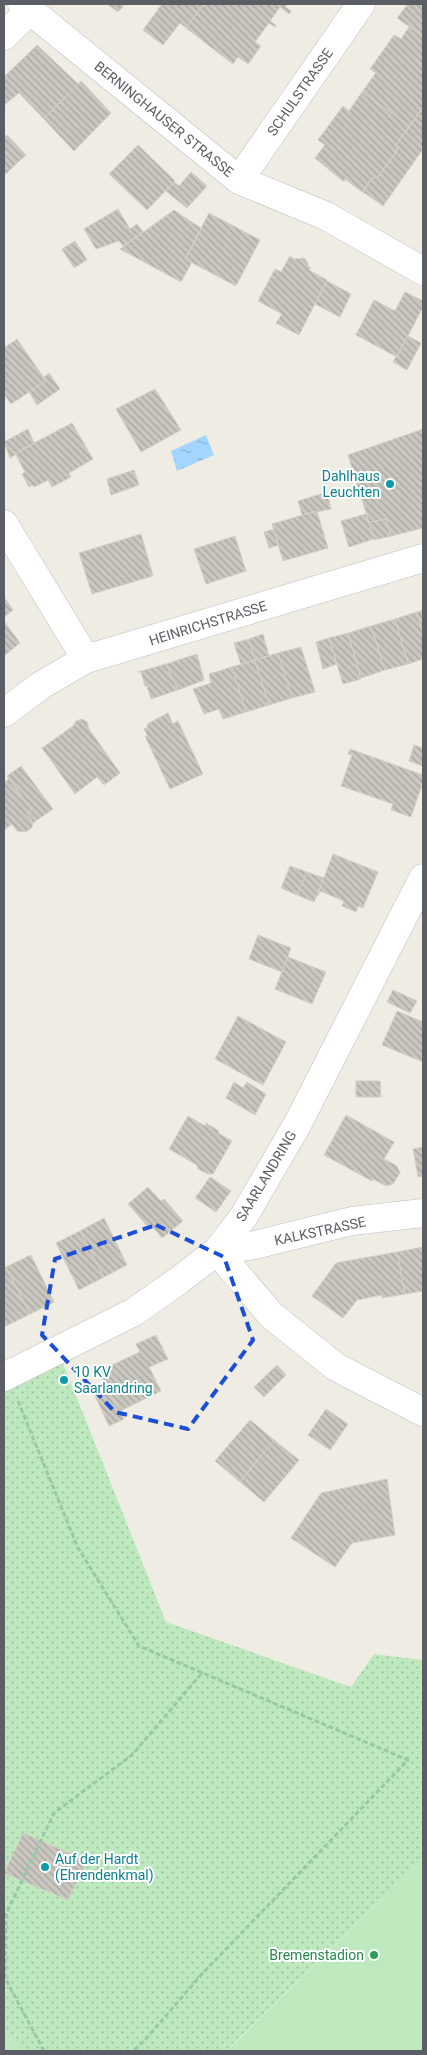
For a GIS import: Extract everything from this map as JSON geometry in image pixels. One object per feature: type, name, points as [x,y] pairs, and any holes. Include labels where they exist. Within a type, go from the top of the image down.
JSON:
[{"type":"street","name":"SCHULSTRASSE","points":[[239,180],[361,4]]},
{"type":"street","name":"BERNINGHAUSER STRASSE","points":[[27,6],[239,180],[326,216],[423,271]]},
{"type":"street","points":[[4,36],[27,6]]},
{"type":"street","points":[[4,524],[86,659]]},
{"type":"street","name":"HEINRICHSTRASSE","points":[[4,713],[40,686],[86,659],[423,558]]},
{"type":"street","name":"SAARLANDRING","points":[[6,1376],[134,1312],[217,1251],[244,1216],[297,1125],[423,878]]},
{"type":"street","name":"KALKSTRASSE","points":[[217,1251],[255,1245],[352,1221],[423,1213]]},
{"type":"street","points":[[217,1251],[271,1315],[336,1367],[423,1412]]},
{"type":"path","points":[[6,1376],[78,1548],[140,1646],[408,1760],[202,1974],[144,2041],[133,2051]]},
{"type":"path","points":[[44,2051],[5,1978],[5,1916],[54,1813],[132,1755],[202,1672]]},
{"type":"highlighted area","points":[[156,1225],[224,1257],[253,1340],[188,1429],[115,1412],[42,1335],[55,1259]]},
{"type":"green space","points":[[61,1358],[166,1622],[351,1687],[374,1654],[423,1660],[423,1859],[226,2051],[22,2051],[4,2033],[4,1387]]},
{"type":"green space","name":"Bremenstadion","points":[[423,1859],[423,2051],[227,2051]]},
{"type":"green space","points":[[4,2033],[22,2051],[4,2051]]},
{"type":"water","points":[[206,435],[214,455],[177,471],[171,451]]},
{"type":"building","points":[[107,4],[125,4],[118,12]]},
{"type":"building","points":[[162,4],[207,4],[203,5],[186,28],[180,23],[163,45],[143,30]]},
{"type":"building","points":[[276,4],[280,7],[270,21],[276,25],[275,27],[269,23],[255,42],[261,46],[248,64],[238,57],[233,64],[186,28],[203,5]]},
{"type":"building","points":[[276,4],[288,4],[285,7],[291,11],[289,14]]},
{"type":"building","points":[[408,4],[423,4],[423,36],[397,18]]},
{"type":"building","points":[[409,27],[423,36],[423,107],[410,126],[362,92],[376,73],[370,69],[394,35],[401,39]]},
{"type":"building","points":[[37,45],[78,84],[44,119],[19,93],[4,105],[4,77]]},
{"type":"building","points":[[81,81],[111,113],[74,151],[44,119]]},
{"type":"building","points":[[362,92],[410,126],[396,145],[397,151],[378,177],[372,178],[362,192],[345,179],[344,182],[315,158],[325,145],[318,140],[343,106],[349,111]]},
{"type":"building","points":[[423,107],[423,149],[383,206],[363,192],[372,178],[378,177],[397,151],[396,145]]},
{"type":"building","points":[[7,135],[26,155],[16,164],[4,151],[4,138]]},
{"type":"building","points":[[138,145],[175,181],[147,210],[109,174]]},
{"type":"building","points":[[4,151],[16,164],[6,174],[4,172]]},
{"type":"building","points":[[191,172],[207,186],[187,208],[166,191],[174,182],[179,186]]},
{"type":"building","points":[[118,209],[130,229],[137,224],[143,232],[123,246],[119,241],[96,249],[84,229]]},
{"type":"building","points":[[174,210],[202,229],[185,259],[192,262],[181,282],[120,249]]},
{"type":"building","points":[[209,213],[260,240],[236,286],[185,259]]},
{"type":"building","points":[[75,241],[87,260],[74,268],[62,249]]},
{"type":"building","points":[[290,256],[294,259],[304,258],[311,268],[309,270],[327,280],[299,335],[276,323],[282,314],[258,301],[275,269],[281,272]]},
{"type":"building","points":[[327,281],[351,294],[340,317],[315,304]]},
{"type":"building","points":[[405,292],[423,301],[423,307],[397,357],[356,335],[374,300],[395,311]]},
{"type":"building","points":[[408,336],[421,343],[407,370],[393,362]]},
{"type":"building","points":[[17,339],[46,381],[11,404],[4,394],[4,348]]},
{"type":"building","points":[[49,373],[60,389],[37,405],[29,392],[46,381],[43,378]]},
{"type":"building","points":[[155,389],[181,430],[141,452],[116,409]]},
{"type":"building","points":[[72,423],[93,459],[69,473],[71,477],[52,487],[48,480],[34,487],[33,485],[29,487],[22,474],[25,472],[15,453]]},
{"type":"building","points":[[28,429],[34,443],[10,458],[4,442]]},
{"type":"building","name":"Dahlhaus Leuchten","points":[[423,429],[423,528],[391,536],[386,519],[369,522],[348,455]]},
{"type":"building","points":[[134,470],[139,485],[111,495],[107,479]]},
{"type":"building","points":[[327,492],[331,509],[302,515],[298,501]]},
{"type":"building","points":[[317,511],[328,548],[283,561],[272,524]]},
{"type":"building","points":[[366,514],[374,539],[349,547],[341,521]]},
{"type":"building","points":[[386,519],[391,536],[374,540],[369,522]]},
{"type":"building","points":[[274,529],[279,545],[269,548],[264,532]]},
{"type":"building","points":[[141,534],[153,576],[92,594],[79,553]]},
{"type":"building","points":[[235,536],[246,571],[206,584],[194,549]]},
{"type":"building","points":[[4,597],[13,610],[4,617]]},
{"type":"building","points":[[423,610],[423,634],[417,612]]},
{"type":"building","points":[[417,612],[423,634],[423,659],[408,664],[395,619]]},
{"type":"building","points":[[395,619],[408,664],[385,670],[371,626]]},
{"type":"building","points":[[4,621],[20,643],[4,656]]},
{"type":"building","points":[[371,626],[385,670],[361,678],[348,633]]},
{"type":"building","points":[[348,633],[361,679],[343,684],[329,638]]},
{"type":"building","points":[[263,634],[269,656],[255,660],[249,639]]},
{"type":"building","points":[[329,638],[337,664],[323,669],[316,642]]},
{"type":"building","points":[[249,639],[255,660],[241,665],[234,643]]},
{"type":"building","points":[[301,647],[315,692],[292,698],[278,653]]},
{"type":"building","points":[[278,653],[292,698],[269,705],[255,660]]},
{"type":"building","points":[[197,654],[204,680],[178,690],[166,664]]},
{"type":"building","points":[[255,660],[269,705],[246,712],[232,667]]},
{"type":"building","points":[[166,664],[178,690],[151,699],[141,672],[138,672]]},
{"type":"building","points":[[232,667],[246,712],[223,719],[219,709],[204,714],[193,689],[211,683],[209,674]]},
{"type":"building","points":[[168,713],[173,724],[178,721],[203,774],[170,789],[145,736],[148,736],[144,729],[148,727],[147,724]]},
{"type":"building","points":[[82,719],[87,722],[89,729],[120,773],[104,785],[97,777],[75,794],[42,748],[73,726],[76,721]]},
{"type":"building","points":[[414,745],[423,748],[423,766],[409,761]]},
{"type":"building","points":[[350,749],[423,775],[423,782],[411,817],[391,810],[393,804],[341,786],[352,755],[348,754]]},
{"type":"building","points":[[21,766],[53,809],[33,823],[27,813],[32,810],[7,776]]},
{"type":"building","points":[[9,779],[32,810],[27,813],[33,823],[32,827],[26,832],[17,831],[12,824],[4,830],[4,783]]},
{"type":"building","points":[[333,854],[378,872],[363,908],[358,906],[356,912],[342,906],[344,901],[320,891],[317,896]]},
{"type":"building","points":[[290,866],[307,872],[297,895],[281,888]]},
{"type":"building","points":[[307,872],[324,878],[314,902],[297,895]]},
{"type":"building","points":[[258,935],[291,948],[282,972],[249,959]]},
{"type":"building","points":[[288,957],[326,972],[312,1004],[275,989]]},
{"type":"building","points":[[393,990],[417,1001],[410,1013],[387,1002]]},
{"type":"building","points":[[397,1011],[423,1022],[423,1062],[382,1045]]},
{"type":"building","points":[[238,1016],[286,1042],[263,1085],[215,1059]]},
{"type":"building","points":[[356,1081],[380,1081],[381,1097],[356,1097]]},
{"type":"building","points":[[234,1082],[243,1088],[247,1082],[266,1094],[255,1115],[226,1098]]},
{"type":"building","points":[[346,1115],[394,1142],[384,1159],[397,1166],[400,1173],[393,1184],[386,1186],[373,1179],[372,1181],[324,1155]]},
{"type":"building","points":[[188,1116],[205,1126],[206,1123],[232,1141],[213,1174],[208,1174],[198,1169],[197,1165],[169,1149]]},
{"type":"building","points":[[423,1147],[423,1176],[418,1177],[413,1149]]},
{"type":"building","points":[[210,1177],[231,1191],[216,1212],[195,1198]]},
{"type":"building","points":[[148,1187],[161,1201],[164,1199],[183,1221],[162,1238],[152,1226],[149,1228],[128,1204]]},
{"type":"building","points":[[104,1218],[127,1265],[104,1277],[80,1231]]},
{"type":"building","points":[[80,1231],[104,1277],[79,1290],[56,1243]]},
{"type":"building","points":[[423,1247],[423,1291],[405,1294],[397,1252]]},
{"type":"building","points":[[397,1252],[405,1294],[382,1298],[382,1295],[357,1300],[343,1318],[312,1296],[336,1263]]},
{"type":"building","points":[[31,1255],[54,1302],[30,1314],[6,1267]]},
{"type":"building","points":[[6,1267],[30,1314],[6,1326],[4,1323],[4,1269]]},
{"type":"building","points":[[156,1335],[168,1359],[149,1367],[161,1391],[118,1412],[99,1371],[140,1352],[136,1344]]},
{"type":"building","points":[[277,1365],[286,1375],[264,1397],[254,1387]]},
{"type":"building","name":"10 KV Saarlandring","points":[[68,1376],[70,1380],[61,1384],[59,1381]]},
{"type":"building","points":[[108,1389],[124,1419],[109,1426],[95,1396]]},
{"type":"building","points":[[326,1409],[348,1424],[330,1450],[308,1435]]},
{"type":"building","points":[[250,1420],[274,1440],[240,1482],[215,1461]]},
{"type":"building","points":[[274,1440],[299,1460],[264,1502],[240,1482]]},
{"type":"building","points":[[387,1479],[395,1535],[352,1543],[335,1567],[291,1538],[321,1493]]},
{"type":"building","name":"Auf der Hardt (Ehrendenkmal)","points":[[23,1833],[87,1861],[68,1900],[4,1873]]},
{"type":"place","name":"Dahlhaus Leuchten","points":[[390,484]]},
{"type":"place","name":"10 KV Saarlandring","points":[[64,1380]]},
{"type":"place","name":"Auf der Hardt (Ehrendenkmal)","points":[[45,1867]]},
{"type":"place","name":"Bremenstadion","points":[[374,1955]]}]
